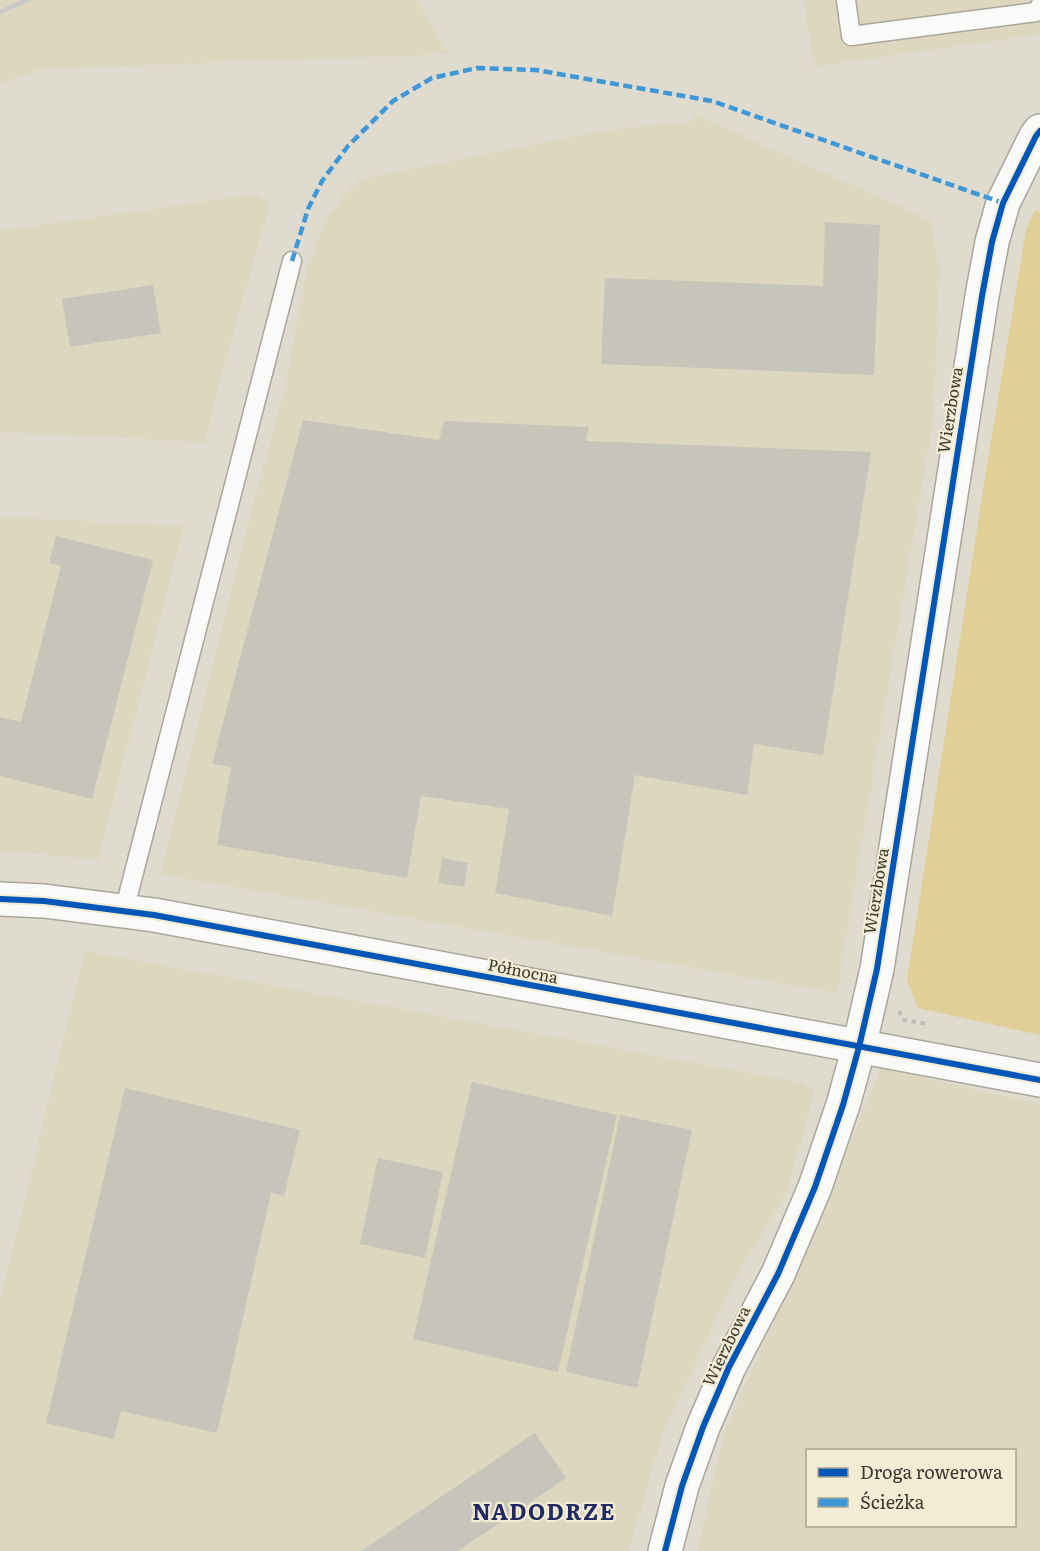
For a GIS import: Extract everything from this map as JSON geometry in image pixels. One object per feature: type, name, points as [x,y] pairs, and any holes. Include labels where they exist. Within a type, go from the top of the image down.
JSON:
[{"type":"street","name":"Wierzbowa","points":[[665,1551],[682,1486],[703,1427],[729,1367],[778,1274],[815,1187],[843,1105],[859,1047],[878,969],[992,242],[1003,203],[1040,131]]},
{"type":"street","name":"Północna","points":[[0,899],[44,901],[182,921],[1040,1080]]},
{"type":"lane","points":[[846,0],[851,36],[1036,12],[1040,6]]},
{"type":"lane","points":[[124,911],[292,261]]},
{"type":"shaded area","points":[[0,0],[416,0],[449,54],[41,69],[0,84]]},
{"type":"shaded area","points":[[804,0],[1040,0],[1040,34],[814,67]]},
{"type":"shaded area","points":[[696,115],[930,220],[940,270],[933,420],[837,993],[160,874],[232,585],[284,393],[307,266],[326,221],[340,200],[361,179],[601,131],[692,121]]},
{"type":"shaded area","points":[[255,194],[270,203],[205,442],[0,432],[0,231]]},
{"type":"shaded area","points":[[1035,210],[1040,212],[1040,1035],[918,1008],[907,980],[1026,230]]},
{"type":"shaded area","points":[[0,517],[184,526],[98,860],[40,854],[0,853]]},
{"type":"shaded area","points":[[85,951],[800,1082],[815,1090],[787,1192],[735,1279],[662,1435],[629,1551],[0,1551],[0,1299]]},
{"type":"shaded area","points":[[881,1068],[1040,1104],[1040,1551],[697,1551],[724,1432],[809,1242]]},
{"type":"building","points":[[825,222],[880,225],[874,375],[601,364],[605,278],[823,286]]},
{"type":"building","points":[[153,285],[161,333],[70,347],[62,299]]},
{"type":"building","points":[[303,420],[439,440],[444,421],[589,427],[586,441],[871,452],[823,755],[754,744],[747,795],[635,775],[612,916],[495,893],[509,809],[421,796],[407,878],[217,845],[231,767],[212,764]]},
{"type":"building","points":[[56,536],[153,560],[92,799],[0,776],[0,717],[21,722],[61,566],[49,563]]},
{"type":"building","points":[[442,858],[468,863],[464,887],[438,883]]},
{"type":"building","points":[[472,1082],[617,1115],[558,1372],[413,1339]]},
{"type":"building","points":[[125,1088],[300,1130],[284,1196],[271,1193],[217,1433],[121,1411],[114,1439],[46,1423]]},
{"type":"building","points":[[620,1115],[692,1130],[637,1388],[566,1372]]},
{"type":"building","points":[[378,1158],[443,1172],[425,1258],[360,1244]]},
{"type":"building","points":[[535,1433],[566,1478],[458,1551],[361,1551]]},
{"type":"railway","points":[[0,12],[28,0]]},
{"type":"marked path","points":[[292,261],[308,209],[322,181],[348,146],[393,101],[432,78],[477,68],[536,70],[712,101],[1003,203]]},
{"type":"cycle path","points":[[665,1551],[682,1486],[703,1427],[729,1367],[778,1274],[815,1187],[843,1105],[859,1047],[877,969],[992,242],[1003,203],[1040,131]]},
{"type":"cycle path","points":[[0,899],[44,901],[154,915],[1040,1080]]},
{"type":"district","name":"NADODRZE","points":[[544,1512]]}]
